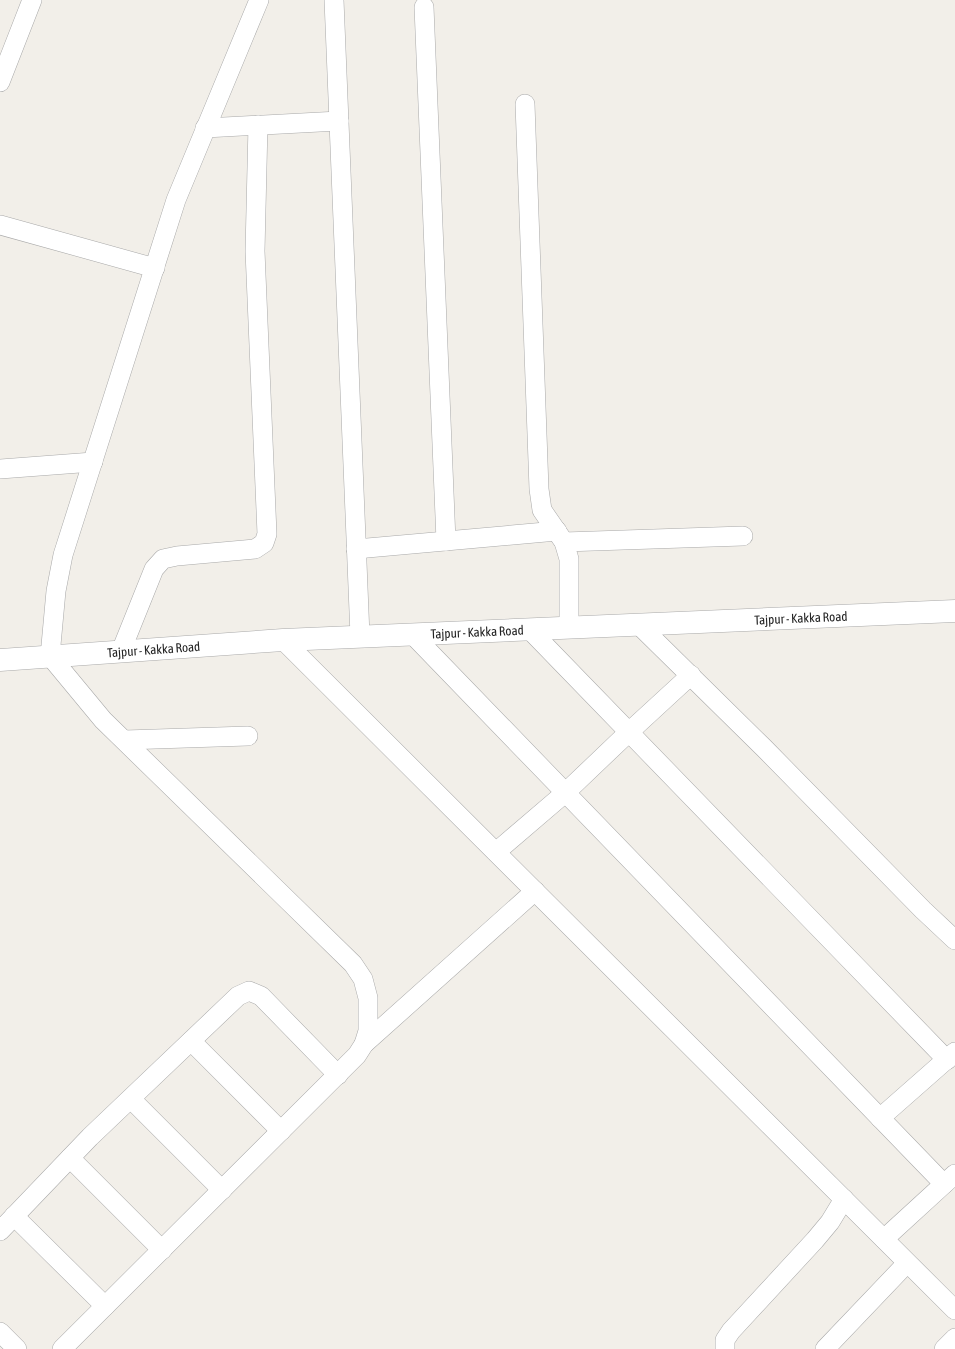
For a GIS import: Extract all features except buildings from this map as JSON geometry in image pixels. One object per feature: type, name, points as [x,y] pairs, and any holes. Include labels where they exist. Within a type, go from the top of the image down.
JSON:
[{"type":"street","points":[[0,82],[32,0]]},
{"type":"street","points":[[62,1349],[357,1055],[364,1044],[368,1031],[368,998],[363,979],[354,964],[104,720],[50,656],[56,592],[63,555],[176,200],[259,0]]},
{"type":"street","points":[[334,0],[360,636]]},
{"type":"street","points":[[424,7],[446,541]]},
{"type":"street","points":[[524,104],[539,489],[542,510],[561,536],[569,559],[569,627]]},
{"type":"street","points":[[205,128],[339,120]]},
{"type":"street","points":[[120,651],[154,569],[163,560],[177,556],[255,549],[264,543],[267,534],[255,250],[258,125]]},
{"type":"street","points":[[0,225],[155,268]]},
{"type":"street","points":[[0,470],[93,462]]},
{"type":"street","points":[[356,549],[446,541],[561,536],[743,536]]},
{"type":"street","name":"Tajpur - Kakka Road","points":[[0,660],[283,640],[955,610]]},
{"type":"street","points":[[638,624],[691,675],[955,940]]},
{"type":"street","points":[[529,629],[629,732],[951,1056],[880,1118]]},
{"type":"street","points":[[412,634],[880,1118],[950,1179],[884,1239]]},
{"type":"street","points":[[283,640],[908,1263],[951,1300]]},
{"type":"street","points":[[496,852],[565,793],[691,675]]},
{"type":"street","points":[[125,740],[248,736]]},
{"type":"street","points":[[364,1044],[535,891]]},
{"type":"street","points":[[0,1231],[90,1137],[238,996],[249,991],[262,996],[338,1074]]},
{"type":"street","points":[[191,1041],[281,1131]]},
{"type":"street","points":[[131,1099],[222,1190]]},
{"type":"street","points":[[70,1158],[162,1250]]},
{"type":"street","points":[[725,1349],[725,1340],[731,1331],[815,1240],[830,1222],[844,1199]]},
{"type":"street","points":[[14,1216],[106,1306]]},
{"type":"street","points":[[825,1349],[908,1263]]},
{"type":"street","points":[[0,1332],[17,1349]]},
{"type":"street","points":[[944,1349],[955,1338]]}]
